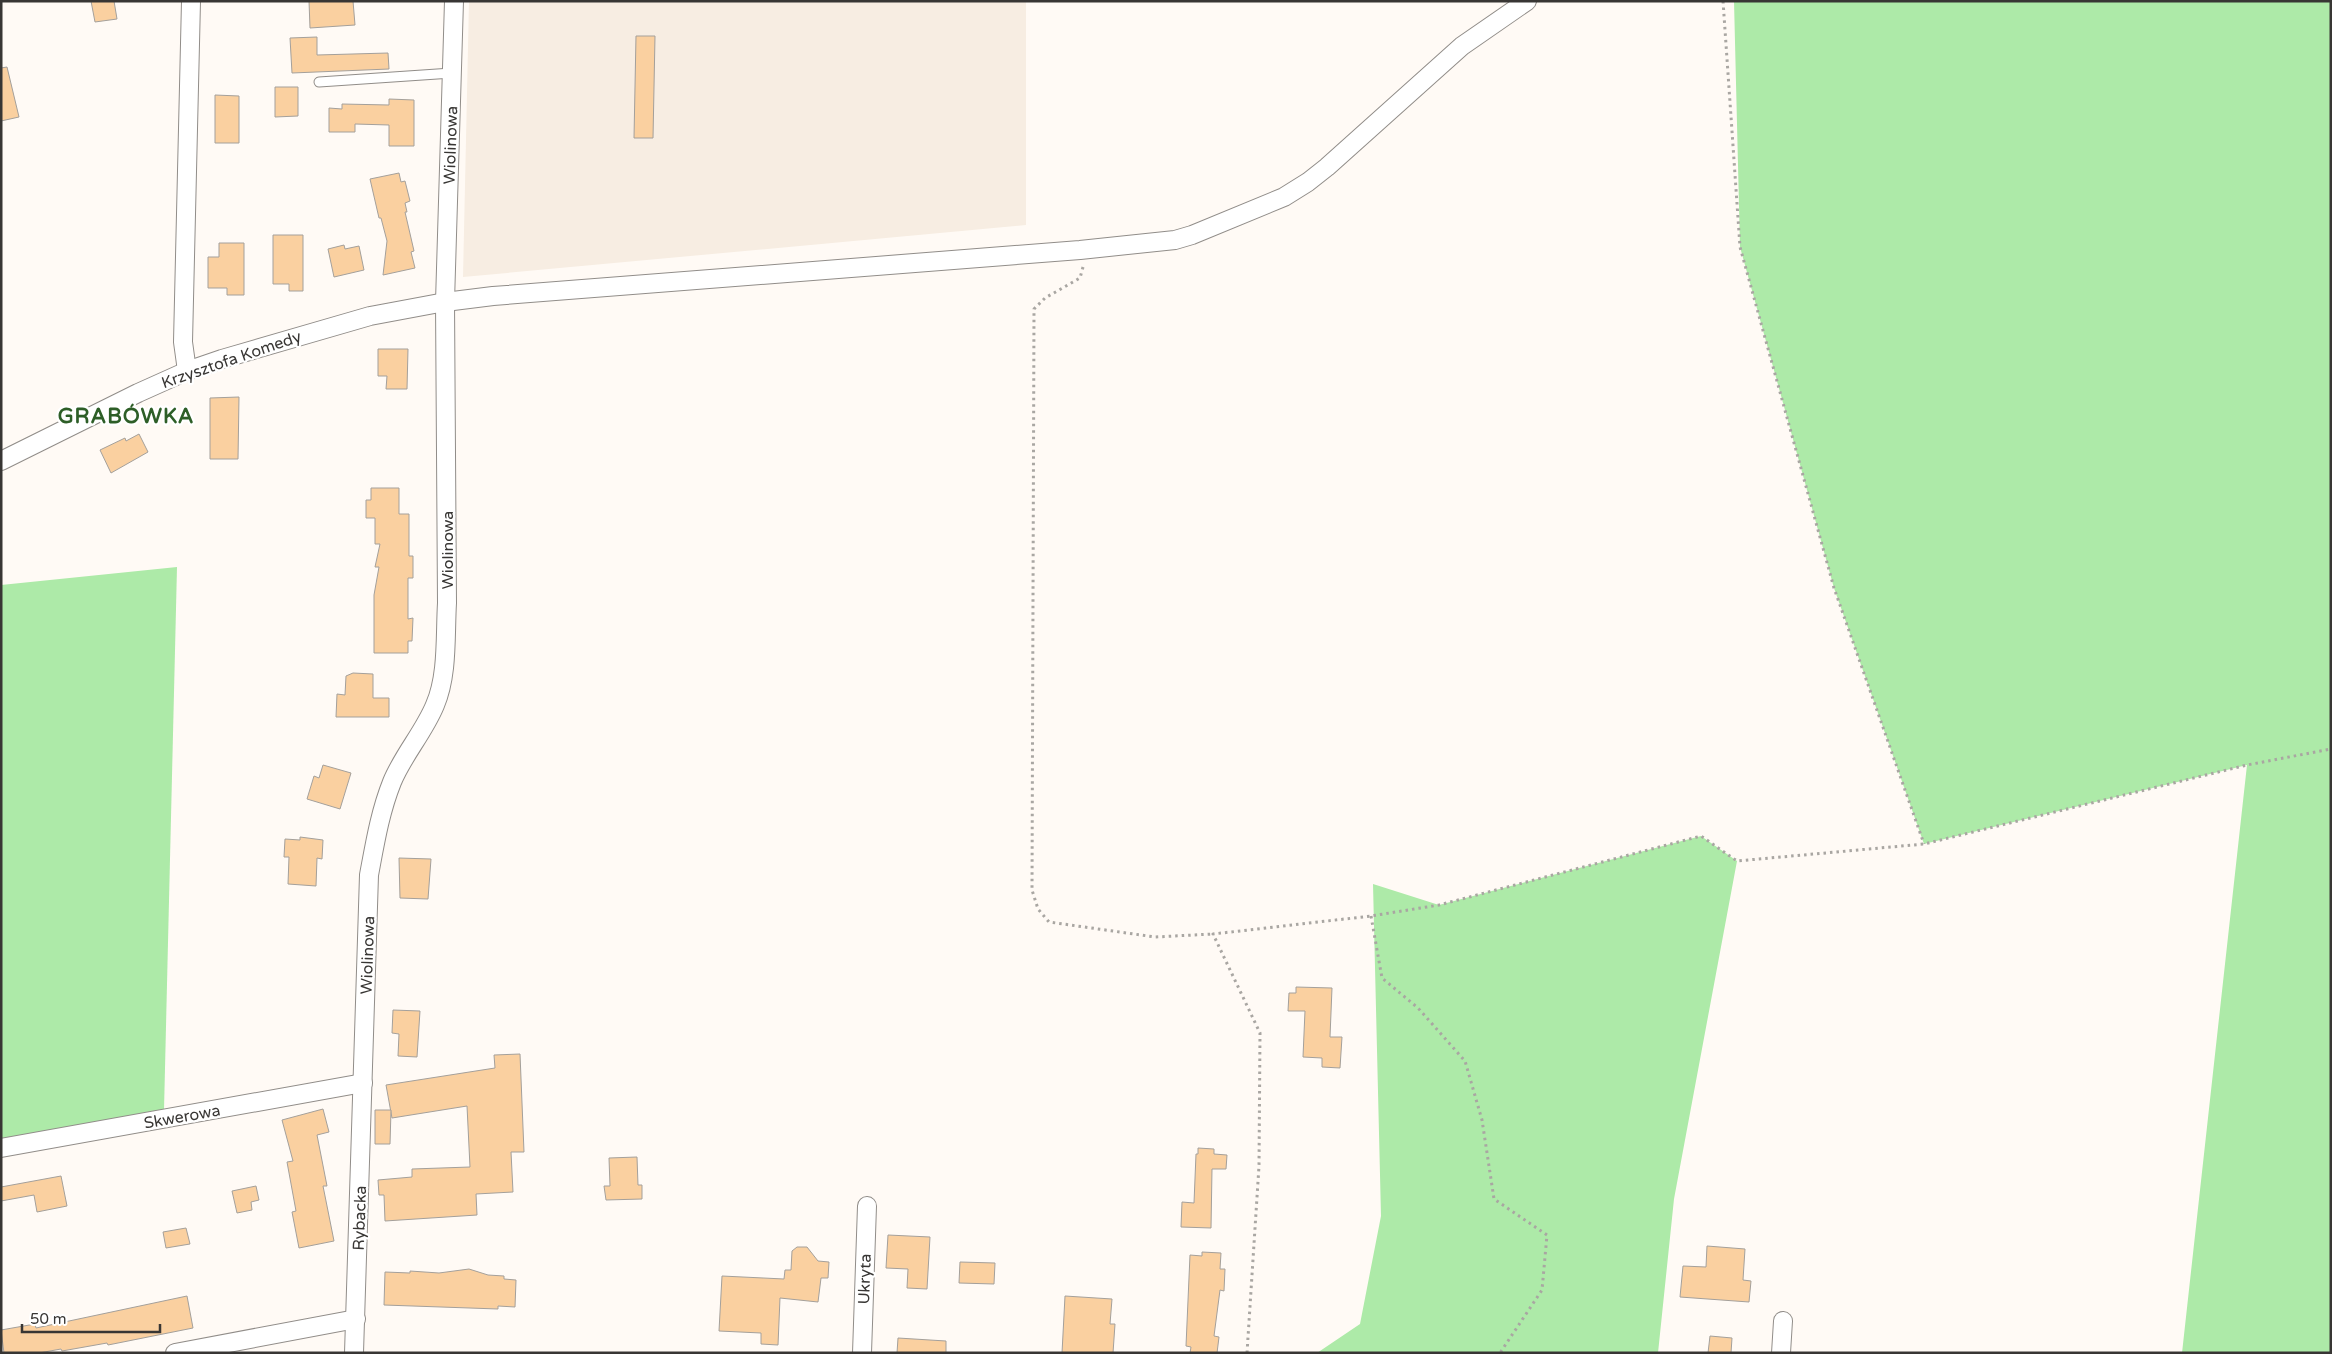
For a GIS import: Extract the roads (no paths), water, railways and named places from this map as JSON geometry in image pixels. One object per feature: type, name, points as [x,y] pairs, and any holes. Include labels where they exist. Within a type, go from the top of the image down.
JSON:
[{"type":"street","points":[[187,371],[183,348],[191,1]]},
{"type":"street","name":"Wiolinowa","points":[[363,1083],[369,875],[380,820],[392,781],[436,705],[443,673],[447,603],[445,302],[454,1]]},
{"type":"street","name":"Krzysztofa Komedy","points":[[1,461],[138,393],[187,371],[345,322],[445,302],[1084,250],[1175,240],[1192,235],[1284,197],[1308,182],[1462,46],[1527,1]]},
{"type":"street","name":"Skwerowa","points":[[1,1148],[363,1083]]},
{"type":"street","name":"Rybacka","points":[[354,1353],[363,1083]]},
{"type":"street","name":"Ukryta","points":[[862,1353],[867,1206]]},
{"type":"street","points":[[175,1353],[356,1319]]},
{"type":"street","points":[[1780,1353],[1783,1322]]},
{"type":"lane","points":[[319,82],[452,73]]},
{"type":"district","name":"GRABÓWKA","points":[[126,416]]}]
